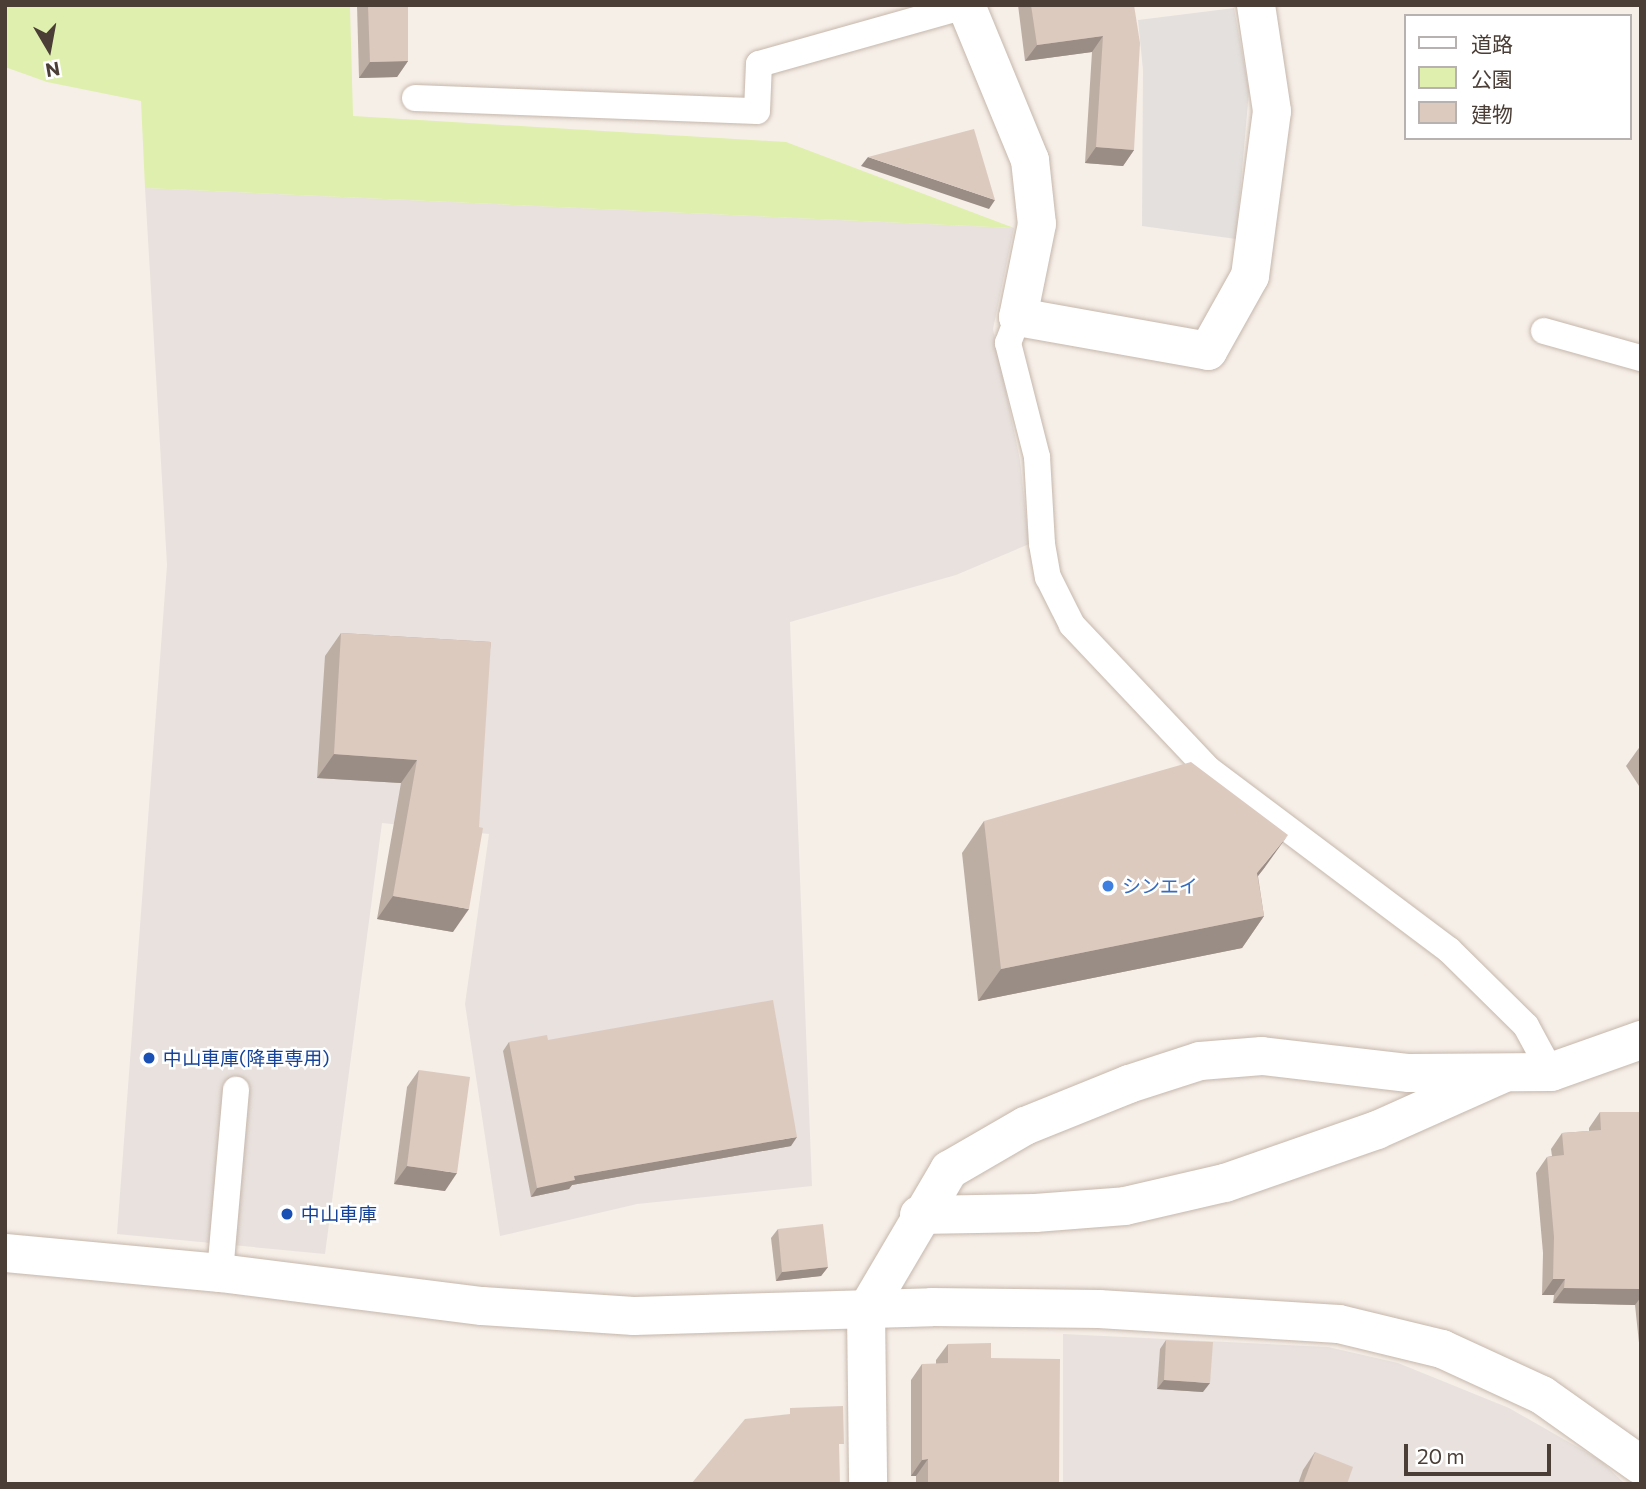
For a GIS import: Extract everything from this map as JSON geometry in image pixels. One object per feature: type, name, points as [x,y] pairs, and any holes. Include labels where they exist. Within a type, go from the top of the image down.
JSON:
[{"type":"street","points":[[966,5],[1030,160],[1037,224],[1018,317],[1208,351],[1250,276],[1272,111],[1256,5]]},
{"type":"street","points":[[868,1484],[866,1311],[919,1215],[948,1170],[1025,1126],[1129,1084],[1200,1061],[1262,1056],[1409,1073],[1551,1072],[1641,1040]]},
{"type":"street","points":[[919,1215],[1035,1213],[1125,1206],[1224,1183],[1377,1130],[1502,1074]]},
{"type":"street","points":[[5,1253],[220,1273],[481,1307],[635,1316],[932,1307],[1100,1309],[1339,1324],[1442,1349],[1542,1395],[1641,1465]]},
{"type":"lane","points":[[415,98],[757,111],[759,64],[966,5]]},
{"type":"lane","points":[[1018,317],[1008,343],[1037,457],[1042,544],[1048,577],[1072,625],[1208,769],[1449,950],[1526,1026],[1551,1072]]},
{"type":"lane","points":[[1544,331],[1641,358]]},
{"type":"lane","points":[[220,1273],[236,1090]]},
{"type":"shaded area","points":[[1234,8],[1249,91],[1236,239],[1142,226],[1143,70],[1138,20]]},
{"type":"shaded area","points":[[145,188],[1014,228],[993,329],[1020,460],[1029,544],[956,575],[790,622],[812,1186],[637,1204],[500,1236],[465,1004],[489,834],[382,823],[325,1254],[117,1234],[167,565]]},
{"type":"shaded area","points":[[1063,1334],[1328,1347],[1398,1363],[1509,1408],[1600,1460],[1625,1484],[1063,1484]]},
{"type":"green space","points":[[5,5],[350,7],[353,116],[786,142],[1014,228],[145,188],[141,101],[47,82],[5,67]]},
{"type":"building","points":[[368,5],[408,5],[408,61],[370,62]]},
{"type":"building","points":[[1031,5],[1134,5],[1140,43],[1134,150],[1096,147],[1103,36],[1037,45]]},
{"type":"building","points":[[974,129],[995,200],[868,157]]},
{"type":"building","points":[[341,633],[491,642],[479,827],[483,828],[469,909],[393,896],[417,760],[334,754]]},
{"type":"building","name":"シンエイ","points":[[1191,762],[1288,835],[1257,873],[1264,916],[1001,969],[984,821]]},
{"type":"building","points":[[773,1000],[797,1137],[574,1176],[575,1180],[537,1188],[509,1042],[547,1035],[548,1040]]},
{"type":"building","points":[[419,1070],[470,1077],[457,1173],[407,1166]]},
{"type":"building","points":[[1600,1112],[1641,1112],[1641,1289],[1564,1288],[1565,1279],[1553,1279],[1554,1237],[1547,1157],[1564,1155],[1562,1133],[1601,1130]]},
{"type":"building","points":[[823,1224],[828,1267],[782,1272],[778,1229]]},
{"type":"building","points":[[1166,1340],[1213,1342],[1210,1383],[1164,1380]]},
{"type":"building","points":[[991,1343],[991,1358],[1060,1359],[1059,1484],[928,1484],[928,1459],[922,1460],[922,1364],[948,1363],[948,1344]]},
{"type":"building","points":[[843,1406],[844,1444],[839,1444],[840,1484],[691,1484],[745,1419],[790,1414],[790,1408]]},
{"type":"building","points":[[1315,1452],[1353,1467],[1347,1484],[1303,1484]]},
{"type":"place","name":"シンエイ","points":[[1108,886]]},
{"type":"place","name":"中山車庫(降車専用)","points":[[149,1058]]},
{"type":"place","name":"中山車庫","points":[[287,1214]]}]
